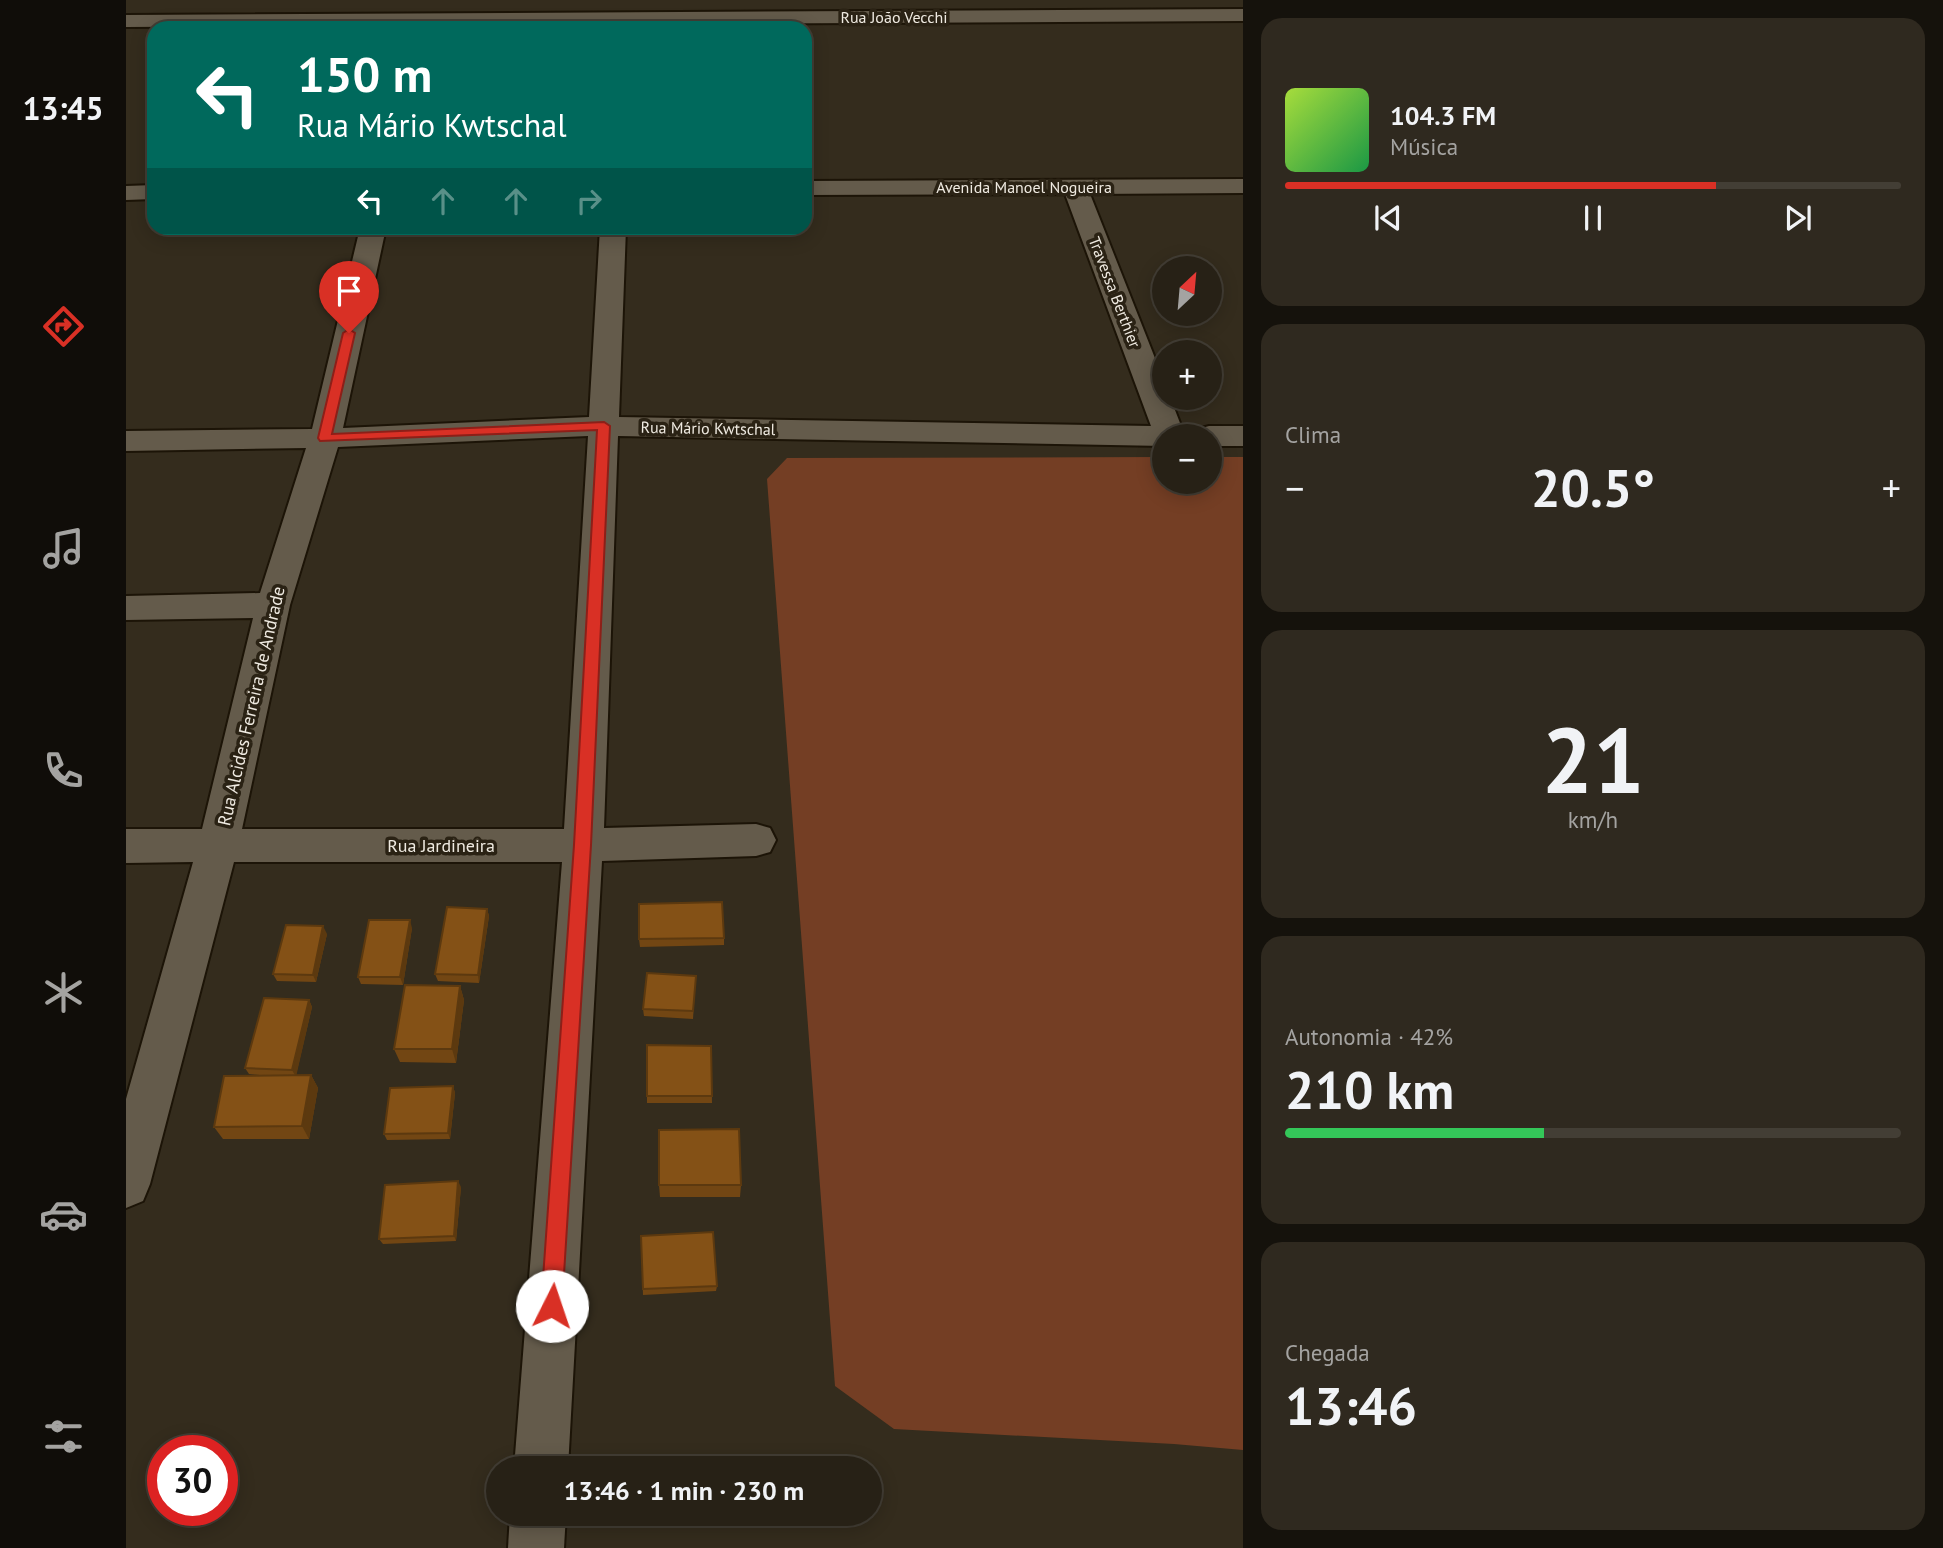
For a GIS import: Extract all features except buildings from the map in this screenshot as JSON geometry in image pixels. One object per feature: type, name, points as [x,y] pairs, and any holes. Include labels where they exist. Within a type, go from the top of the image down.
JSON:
[{"type":"street","name":"Rua João Vecchi","points":[[126,21],[624,9],[1140,8],[1243,15]]},
{"type":"street","name":"Avenida Manoel Nogueira","points":[[812,188],[1243,186]]},
{"type":"street","name":"Travessa Berthier","points":[[1075,187],[1165,424]]},
{"type":"street","points":[[126,193],[147,192]]},
{"type":"street","name":"Rua Alcides Ferreira de Andrade","points":[[126,1184],[218,845],[273,605],[325,438],[371,235]]},
{"type":"street","points":[[542,1456],[583,845],[613,235]]},
{"type":"street","name":"Rua Mário Kwtschal","points":[[126,441],[325,438],[604,426],[1152,436]]},
{"type":"street","points":[[1222,436],[1243,436]]},
{"type":"street","points":[[126,608],[273,605]]},
{"type":"street","name":"Rua Jardineira","points":[[126,846],[583,845],[756,840]]},
{"type":"street","points":[[536,1548],[537,1526]]},
{"type":"shaded area","points":[[1152,457],[1152,494],[1222,494],[1222,457],[1243,457],[1243,1450],[894,1429],[835,1386],[767,479],[787,458]]},
{"type":"route","points":[[349,333],[325,438],[604,426],[583,845],[552,1306]]}]
